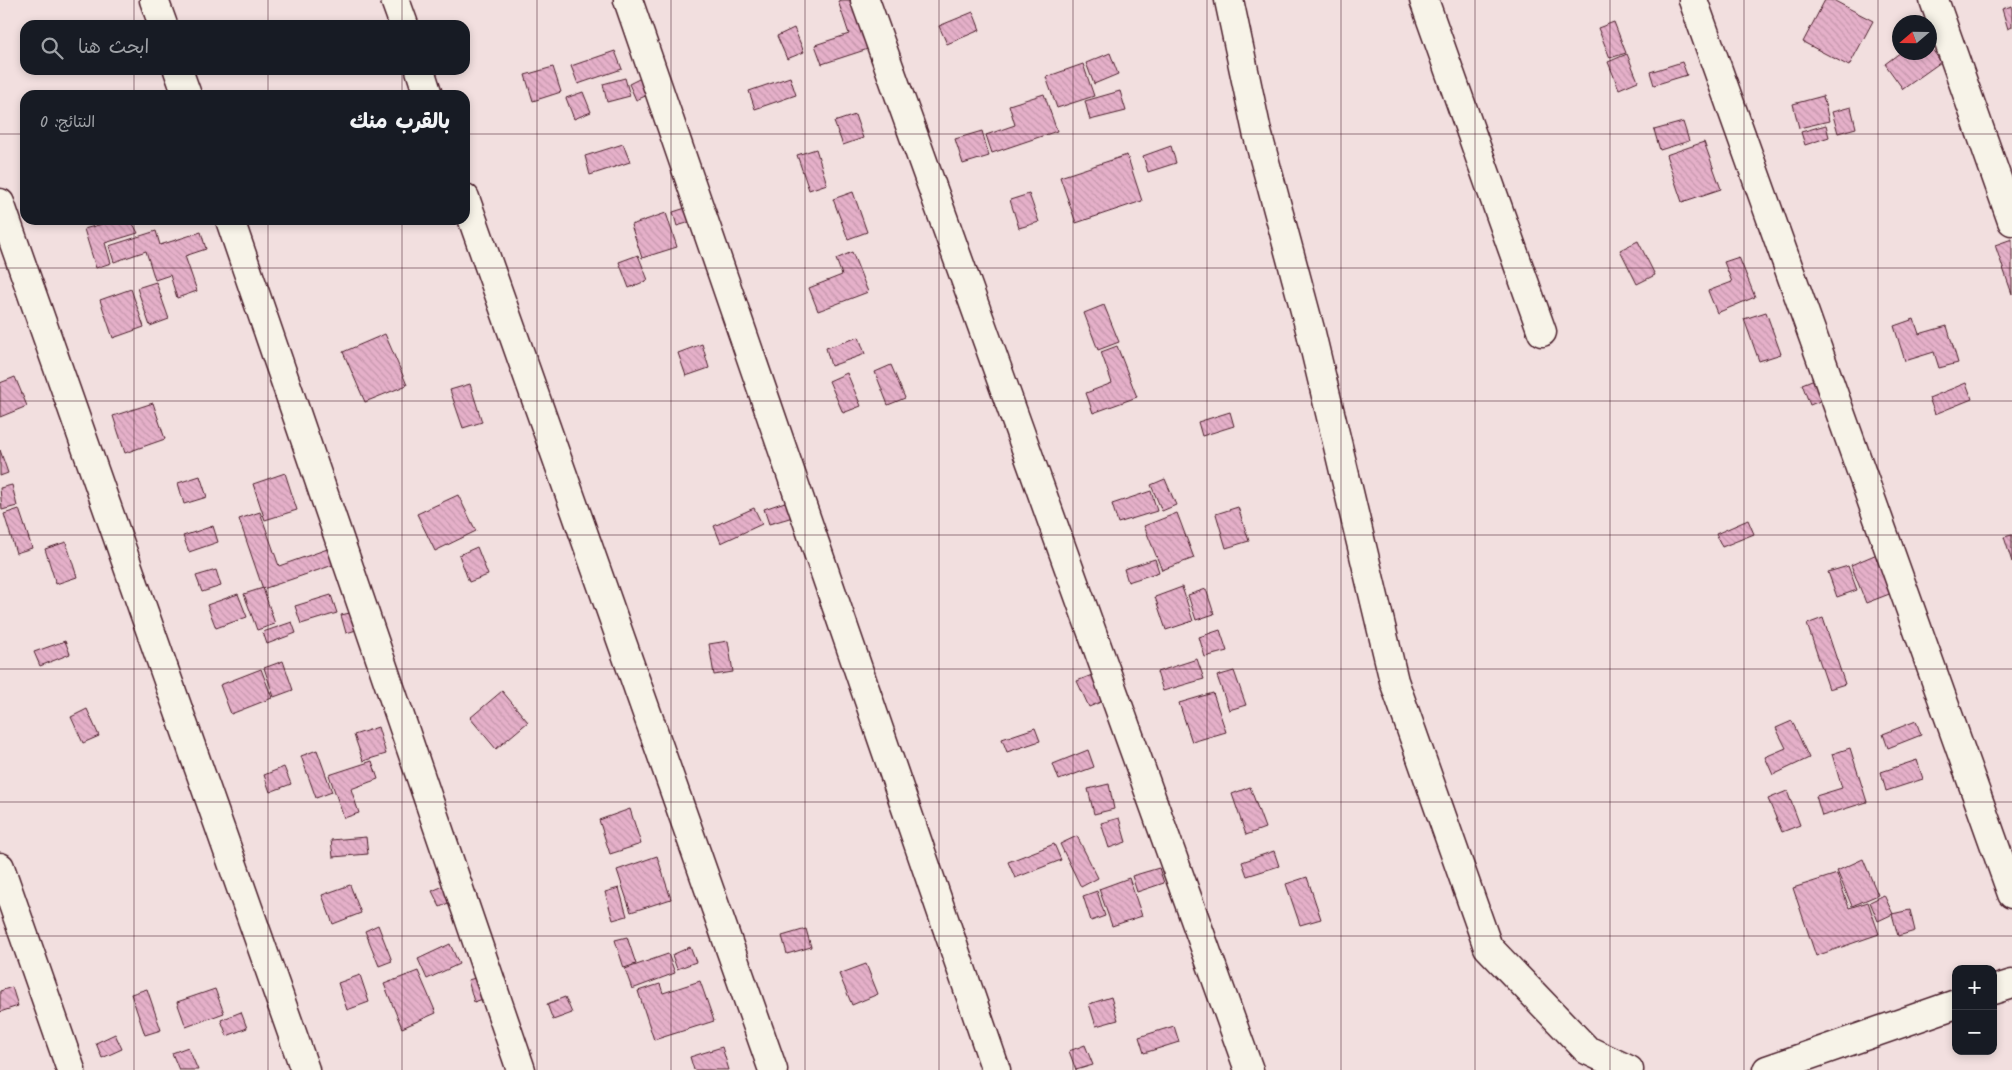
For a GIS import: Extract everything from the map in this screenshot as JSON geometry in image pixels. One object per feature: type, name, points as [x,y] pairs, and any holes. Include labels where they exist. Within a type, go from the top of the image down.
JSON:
[{"type":"street","points":[[154,0],[161,20]]},
{"type":"street","points":[[395,0],[402,20]]},
{"type":"street","points":[[628,0],[996,1070]]},
{"type":"street","points":[[865,0],[1249,1070]]},
{"type":"street","points":[[1229,0],[1257,132],[1310,333],[1394,681],[1488,947],[1587,1050],[1629,1070]]},
{"type":"street","points":[[1424,0],[1542,332]]},
{"type":"street","points":[[1693,0],[2012,894]]},
{"type":"street","points":[[1934,0],[2012,222]]},
{"type":"street","points":[[180,75],[185,90]]},
{"type":"street","points":[[422,75],[426,90]]},
{"type":"street","points":[[0,202],[305,1070]]},
{"type":"street","points":[[470,212],[774,1070]]},
{"type":"street","points":[[232,225],[521,1070]]},
{"type":"street","points":[[0,867],[71,1070]]},
{"type":"street","points":[[1997,989],[2012,984]]},
{"type":"street","points":[[1767,1070],[1952,1005]]},
{"type":"building","points":[[855,0],[871,48],[822,64],[815,45],[849,34],[838,1]]},
{"type":"building","points":[[1825,0],[1833,0],[1873,21],[1849,66],[1803,42]]},
{"type":"building","points":[[2012,6],[2012,27],[2008,29],[2002,9]]},
{"type":"building","points":[[973,12],[980,30],[947,44],[939,26]]},
{"type":"building","points":[[1614,22],[1626,53],[1610,58],[1598,28]]},
{"type":"building","points":[[794,28],[804,52],[787,59],[777,36]]},
{"type":"building","points":[[615,51],[622,69],[578,84],[571,66]]},
{"type":"building","points":[[1110,53],[1118,74],[1094,84],[1086,63]]},
{"type":"building","points":[[1627,54],[1638,81],[1619,89],[1608,62]]},
{"type":"building","points":[[1937,56],[1941,62],[1903,89],[1885,64],[1892,59],[1937,60]]},
{"type":"building","points":[[1682,62],[1687,75],[1654,85],[1650,72]]},
{"type":"building","points":[[1083,64],[1094,96],[1057,108],[1046,77]]},
{"type":"building","points":[[553,67],[561,92],[533,101],[525,75]]},
{"type":"building","points":[[647,75],[655,92],[636,100],[629,84]]},
{"type":"building","points":[[790,77],[796,95],[755,109],[749,91]]},
{"type":"building","points":[[625,78],[630,96],[607,102],[603,84]]},
{"type":"building","points":[[1120,91],[1126,111],[1090,120],[1085,101]]},
{"type":"building","points":[[583,92],[591,112],[574,119],[566,98]]},
{"type":"building","points":[[1044,94],[1057,131],[992,153],[986,135],[1015,125],[1009,105]]},
{"type":"building","points":[[1823,96],[1829,121],[1799,128],[1793,104]]},
{"type":"building","points":[[1851,107],[1856,128],[1838,133],[1832,112]]},
{"type":"building","points":[[855,115],[863,138],[843,145],[834,122]]},
{"type":"building","points":[[1683,122],[1689,141],[1660,150],[1654,130]]},
{"type":"building","points":[[1826,125],[1829,137],[1805,145],[1801,132]]},
{"type":"building","points":[[982,131],[989,156],[963,164],[955,139]]},
{"type":"building","points":[[1704,142],[1721,189],[1682,202],[1666,155]]},
{"type":"building","points":[[623,144],[630,162],[590,175],[585,156]]},
{"type":"building","points":[[1171,146],[1176,163],[1148,172],[1143,156]]},
{"type":"building","points":[[816,149],[827,184],[809,190],[797,155]]},
{"type":"building","points":[[1127,155],[1142,201],[1076,223],[1060,177]]},
{"type":"building","points":[[853,192],[867,232],[848,239],[833,199]]},
{"type":"building","points":[[1029,194],[1039,222],[1019,228],[1010,200]]},
{"type":"building","points":[[692,206],[697,220],[677,226],[673,212]]},
{"type":"building","points":[[666,213],[677,247],[642,258],[631,225]]},
{"type":"building","points":[[98,225],[134,225],[138,233],[105,243],[111,263],[96,268],[84,229]]},
{"type":"building","points":[[156,231],[160,245],[201,232],[206,249],[185,256],[197,291],[177,298],[170,275],[155,280],[146,251],[114,262],[109,246]]},
{"type":"building","points":[[2012,239],[2012,294],[1995,245]]},
{"type":"building","points":[[1638,241],[1655,275],[1637,284],[1620,250]]},
{"type":"building","points":[[852,252],[868,292],[818,311],[809,288],[842,275],[836,259]]},
{"type":"building","points":[[638,255],[648,280],[629,288],[619,262]]},
{"type":"building","points":[[1739,257],[1755,297],[1717,313],[1708,291],[1732,282],[1724,262]]},
{"type":"building","points":[[156,282],[169,319],[150,326],[137,288]]},
{"type":"building","points":[[131,289],[144,327],[113,338],[100,300]]},
{"type":"building","points":[[1104,305],[1119,342],[1098,350],[1084,313]]},
{"type":"building","points":[[1766,312],[1781,354],[1759,361],[1744,319]]},
{"type":"building","points":[[1914,319],[1919,334],[1947,326],[1958,363],[1939,368],[1934,352],[1905,361],[1894,326]]},
{"type":"building","points":[[385,334],[407,385],[365,402],[343,352]]},
{"type":"building","points":[[859,337],[865,354],[831,366],[826,348]]},
{"type":"building","points":[[702,344],[709,368],[686,376],[678,353]]},
{"type":"building","points":[[1117,346],[1137,397],[1093,413],[1086,393],[1112,383],[1101,352]]},
{"type":"building","points":[[891,365],[905,398],[888,405],[875,372]]},
{"type":"building","points":[[847,373],[861,406],[843,413],[829,381]]},
{"type":"building","points":[[15,377],[27,406],[0,417],[0,383]]},
{"type":"building","points":[[1817,378],[1825,399],[1810,405],[1802,384]]},
{"type":"building","points":[[1966,383],[1972,399],[1935,414],[1929,398]]},
{"type":"building","points":[[470,384],[482,422],[463,428],[450,390]]},
{"type":"building","points":[[153,403],[165,439],[125,453],[113,416]]},
{"type":"building","points":[[1230,412],[1234,426],[1202,436],[1198,422]]},
{"type":"building","points":[[0,450],[8,473],[0,476]]},
{"type":"building","points":[[285,473],[297,510],[265,520],[253,484]]},
{"type":"building","points":[[200,476],[207,497],[184,504],[178,483]]},
{"type":"building","points":[[1165,479],[1176,505],[1162,511],[1151,485]]},
{"type":"building","points":[[12,485],[17,506],[2,510],[0,488]]},
{"type":"building","points":[[1151,491],[1157,511],[1118,523],[1112,504]]},
{"type":"building","points":[[458,495],[476,531],[435,551],[417,514]]},
{"type":"building","points":[[788,501],[793,517],[769,524],[764,509]]},
{"type":"building","points":[[1238,507],[1249,541],[1226,548],[1216,514]]},
{"type":"building","points":[[754,508],[762,524],[721,543],[714,526]]},
{"type":"building","points":[[19,509],[32,548],[16,553],[4,514]]},
{"type":"building","points":[[260,512],[279,566],[336,546],[342,562],[263,589],[239,519]]},
{"type":"building","points":[[1177,513],[1194,558],[1162,570],[1144,526]]},
{"type":"building","points":[[1748,520],[1754,534],[1722,547],[1716,534]]},
{"type":"building","points":[[213,526],[218,542],[189,552],[183,536]]},
{"type":"building","points":[[2012,535],[2012,562],[2004,537]]},
{"type":"building","points":[[66,542],[77,577],[56,584],[45,549]]},
{"type":"building","points":[[477,547],[488,575],[469,582],[459,555]]},
{"type":"building","points":[[1877,554],[1892,593],[1866,603],[1851,565]]},
{"type":"building","points":[[1155,559],[1159,572],[1128,582],[1124,569]]},
{"type":"building","points":[[1848,566],[1857,590],[1837,597],[1828,572]]},
{"type":"building","points":[[216,570],[221,586],[202,592],[196,576]]},
{"type":"building","points":[[1182,587],[1193,621],[1166,630],[1155,597]]},
{"type":"building","points":[[263,588],[275,624],[257,630],[244,594]]},
{"type":"building","points":[[1206,589],[1214,614],[1196,620],[1188,595]]},
{"type":"building","points":[[238,594],[247,617],[216,628],[207,605]]},
{"type":"building","points":[[331,595],[337,613],[301,624],[295,606]]},
{"type":"building","points":[[363,610],[367,627],[346,633],[341,615]]},
{"type":"building","points":[[1823,618],[1845,684],[1829,689],[1807,624]]},
{"type":"building","points":[[292,622],[296,633],[267,644],[263,632]]},
{"type":"building","points":[[1220,630],[1227,651],[1205,657],[1199,637]]},
{"type":"building","points":[[65,641],[70,654],[40,666],[34,652]]},
{"type":"building","points":[[728,641],[733,672],[714,675],[709,644]]},
{"type":"building","points":[[1197,659],[1204,679],[1163,691],[1157,672]]},
{"type":"building","points":[[283,661],[293,690],[274,697],[264,668]]},
{"type":"building","points":[[261,669],[272,698],[231,714],[220,685]]},
{"type":"building","points":[[1234,671],[1246,705],[1229,710],[1217,676]]},
{"type":"building","points":[[1092,675],[1103,701],[1089,707],[1077,681]]},
{"type":"building","points":[[502,691],[528,722],[496,749],[470,718]]},
{"type":"building","points":[[1213,693],[1226,732],[1192,742],[1179,703]]},
{"type":"building","points":[[87,709],[99,736],[83,743],[71,717]]},
{"type":"building","points":[[1792,721],[1809,758],[1773,775],[1765,757],[1786,748],[1776,728]]},
{"type":"building","points":[[1916,721],[1921,735],[1888,748],[1883,734]]},
{"type":"building","points":[[378,727],[386,754],[363,761],[354,735]]},
{"type":"building","points":[[1035,728],[1040,741],[1007,752],[1002,739]]},
{"type":"building","points":[[1850,748],[1867,802],[1822,816],[1816,796],[1842,788],[1832,754]]},
{"type":"building","points":[[317,750],[332,792],[316,798],[301,756]]},
{"type":"building","points":[[1088,750],[1094,767],[1059,780],[1053,764]]},
{"type":"building","points":[[1917,760],[1923,779],[1886,791],[1881,772]]},
{"type":"building","points":[[372,761],[378,779],[351,789],[359,813],[344,818],[329,775]]},
{"type":"building","points":[[284,767],[291,784],[270,792],[264,775]]},
{"type":"building","points":[[1109,784],[1114,809],[1094,814],[1088,789]]},
{"type":"building","points":[[1250,787],[1265,828],[1246,835],[1232,794]]},
{"type":"building","points":[[1787,791],[1800,825],[1782,832],[1768,799]]},
{"type":"building","points":[[630,809],[641,844],[610,854],[599,820]]},
{"type":"building","points":[[1119,818],[1126,842],[1109,848],[1101,823]]},
{"type":"building","points":[[1077,836],[1098,878],[1081,887],[1060,844]]},
{"type":"building","points":[[366,837],[368,854],[333,857],[331,840]]},
{"type":"building","points":[[1054,844],[1061,860],[1015,878],[1008,862]]},
{"type":"building","points":[[1274,851],[1279,866],[1247,876],[1242,862]]},
{"type":"building","points":[[657,856],[671,899],[631,912],[617,870]]},
{"type":"building","points":[[1863,859],[1878,895],[1852,906],[1837,871]]},
{"type":"building","points":[[1159,868],[1164,883],[1137,892],[1132,876]]},
{"type":"building","points":[[1837,874],[1849,908],[1868,902],[1879,934],[1816,956],[1793,888]]},
{"type":"building","points":[[1307,877],[1321,919],[1300,925],[1286,884]]},
{"type":"building","points":[[1129,878],[1142,916],[1112,926],[1099,889]]},
{"type":"building","points":[[455,881],[462,896],[440,907],[432,891]]},
{"type":"building","points":[[350,885],[361,913],[333,924],[322,895]]},
{"type":"building","points":[[619,888],[627,916],[613,920],[605,892]]},
{"type":"building","points":[[1097,891],[1105,916],[1091,921],[1083,896]]},
{"type":"building","points":[[1884,895],[1893,914],[1878,921],[1870,902]]},
{"type":"building","points":[[1910,910],[1915,931],[1898,936],[1892,914]]},
{"type":"building","points":[[378,925],[392,961],[379,966],[365,931]]},
{"type":"building","points":[[806,929],[811,947],[787,954],[782,936]]},
{"type":"building","points":[[627,937],[636,964],[624,968],[615,940]]},
{"type":"building","points":[[450,944],[459,964],[427,979],[418,959]]},
{"type":"building","points":[[690,947],[696,962],[677,969],[672,955]]},
{"type":"building","points":[[668,954],[675,973],[632,989],[625,969]]},
{"type":"building","points":[[866,964],[878,994],[852,1005],[839,974]]},
{"type":"building","points":[[418,971],[436,1013],[402,1028],[384,984]]},
{"type":"building","points":[[490,974],[495,995],[474,1002],[468,980]]},
{"type":"building","points":[[360,975],[369,1002],[347,1010],[338,983]]},
{"type":"building","points":[[700,981],[714,1021],[654,1040],[638,991],[660,984],[663,993]]},
{"type":"building","points":[[12,987],[18,1006],[0,1012],[0,991]]},
{"type":"building","points":[[147,989],[161,1030],[145,1035],[131,994]]},
{"type":"building","points":[[215,989],[224,1013],[186,1027],[177,1002]]},
{"type":"building","points":[[565,997],[572,1013],[553,1020],[547,1004]]},
{"type":"building","points":[[1111,997],[1118,1020],[1096,1026],[1089,1004]]},
{"type":"building","points":[[241,1012],[247,1028],[227,1036],[221,1020]]},
{"type":"building","points":[[1174,1026],[1179,1042],[1144,1053],[1139,1037]]},
{"type":"building","points":[[115,1034],[122,1049],[102,1058],[96,1043]]},
{"type":"building","points":[[1085,1045],[1093,1065],[1076,1070],[1069,1051]]},
{"type":"building","points":[[188,1047],[198,1070],[179,1070],[172,1053]]},
{"type":"building","points":[[722,1047],[729,1070],[694,1070],[690,1057]]}]
